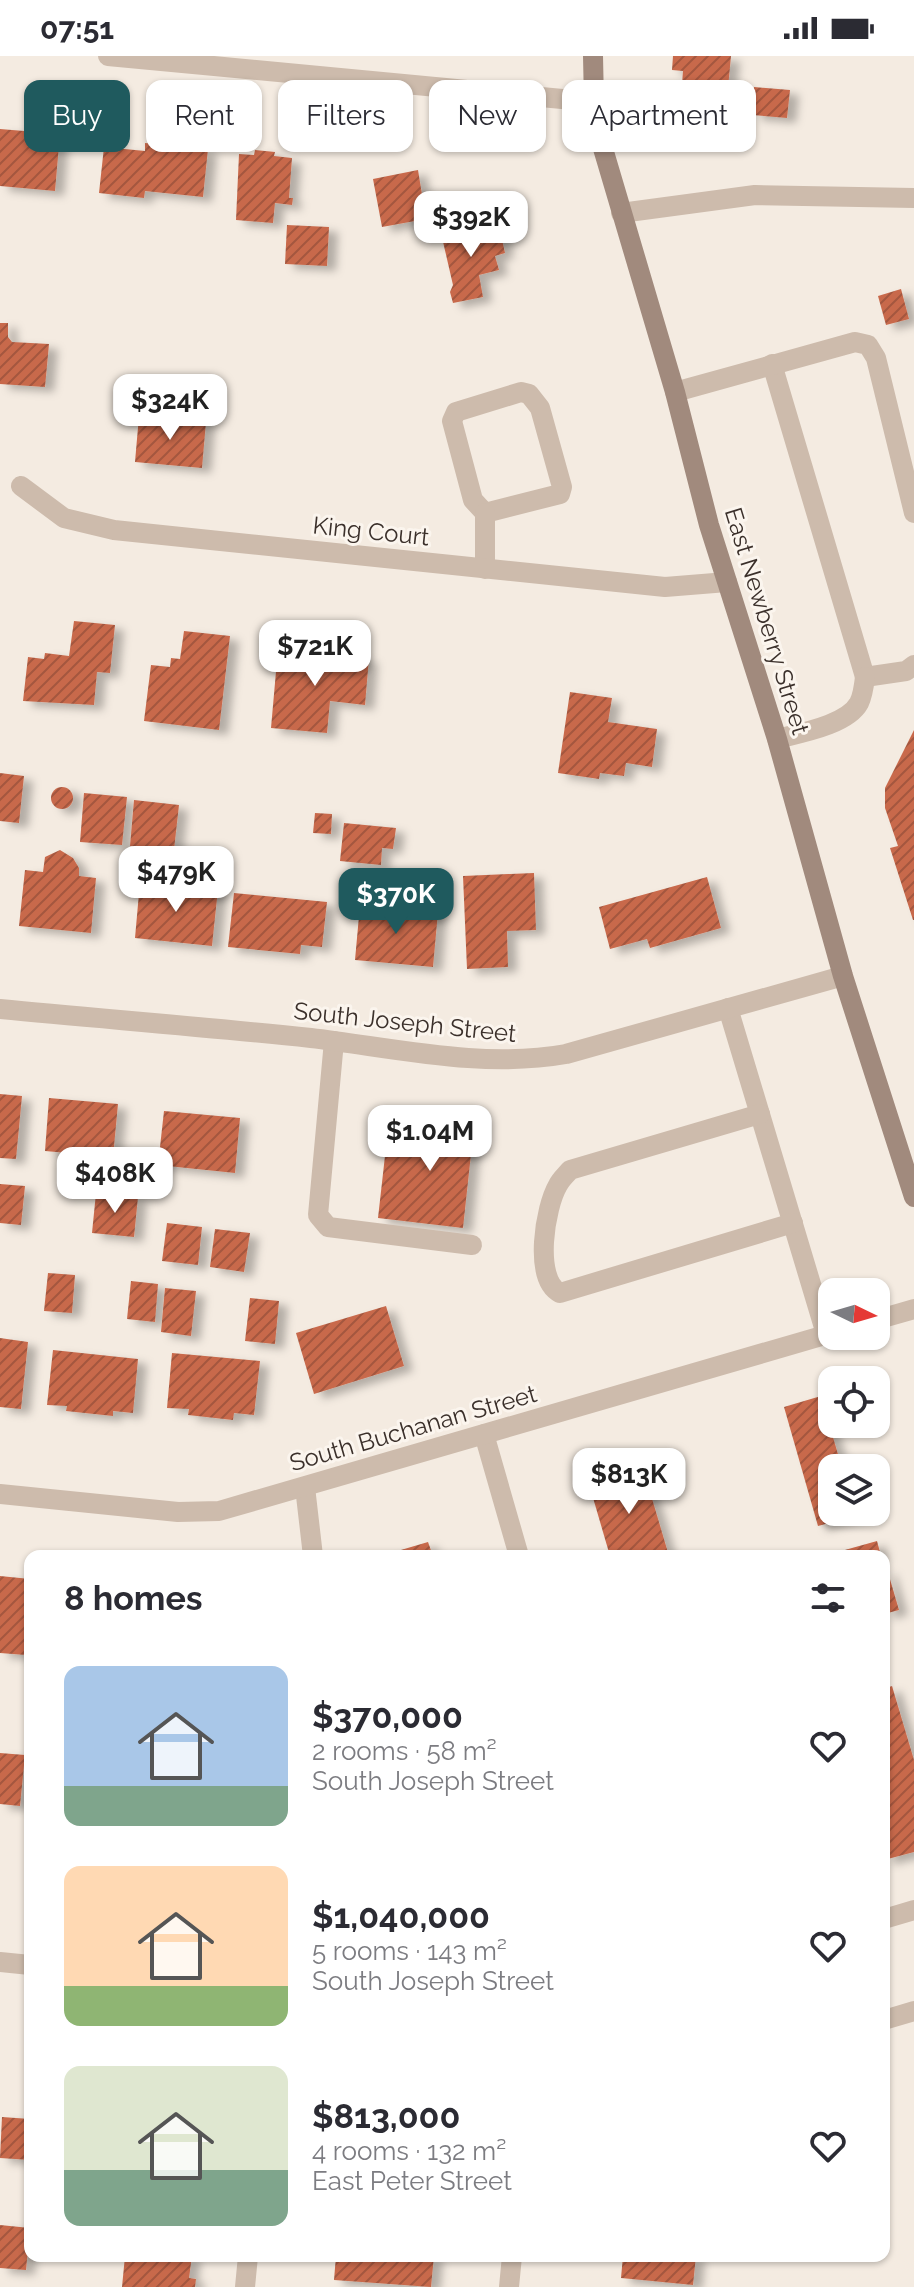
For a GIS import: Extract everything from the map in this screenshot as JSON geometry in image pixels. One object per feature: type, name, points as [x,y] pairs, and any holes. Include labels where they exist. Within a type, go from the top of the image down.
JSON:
[{"type":"main road","name":"East Newberry Street","points":[[593,56],[594,80]]},
{"type":"main road","name":"East Newberry Street","points":[[604,152],[675,392],[709,525],[777,739],[843,976],[914,1197]]},
{"type":"street","points":[[108,56],[562,99]]},
{"type":"street","points":[[621,213],[755,195],[914,198]]},
{"type":"street","points":[[675,392],[855,342],[868,345],[876,358],[914,513]]},
{"type":"street","points":[[772,364],[865,677],[858,706],[844,716],[832,723],[777,739]]},
{"type":"street","points":[[485,513],[560,494],[562,481],[540,408],[529,394],[521,392],[456,412],[452,421],[473,500],[485,513],[485,569]]},
{"type":"street","name":"King Court","points":[[21,486],[64,518],[114,530],[665,587],[727,582]]},
{"type":"street","points":[[865,677],[906,671],[914,665]]},
{"type":"street","name":"South Joseph Street","points":[[0,1009],[334,1041],[487,1060],[533,1060],[566,1054],[843,976]]},
{"type":"street","points":[[728,1008],[818,1299]]},
{"type":"street","points":[[334,1041],[318,1215],[328,1227],[472,1245]]},
{"type":"street","points":[[760,1114],[570,1170],[558,1183],[544,1226],[548,1282],[553,1290],[560,1293],[793,1223]]},
{"type":"street","points":[[890,1316],[914,1309]]},
{"type":"street","name":"South Buchanan Street","points":[[0,1494],[178,1512],[219,1511],[818,1336]]},
{"type":"street","points":[[484,1434],[517,1550]]},
{"type":"street","points":[[305,1487],[312,1550]]},
{"type":"street","points":[[890,1917],[914,1910]]},
{"type":"street","points":[[0,1962],[24,1964]]},
{"type":"street","points":[[890,2018],[914,2011]]},
{"type":"street","points":[[245,2287],[247,2262]]},
{"type":"street","points":[[509,2287],[511,2262]]},
{"type":"building","points":[[673,56],[731,56],[729,80],[682,80],[683,71],[672,70]]},
{"type":"building","points":[[756,87],[790,90],[787,118],[756,115]]},
{"type":"building","points":[[0,129],[24,131],[24,152],[58,152],[55,191],[0,186]]},
{"type":"building","points":[[145,143],[146,152],[208,152],[203,197],[145,191],[144,198],[99,193],[103,152],[145,151]]},
{"type":"building","points":[[262,151],[292,158],[289,198],[293,198],[292,205],[275,203],[273,223],[236,220],[239,154],[254,155]]},
{"type":"building","points":[[418,170],[426,219],[382,227],[373,179]]},
{"type":"building","points":[[489,222],[491,237],[501,235],[505,253],[495,256],[499,270],[479,275],[483,297],[453,303],[450,292],[453,285],[441,233]]},
{"type":"building","points":[[287,225],[329,227],[327,266],[285,264]]},
{"type":"building","points":[[901,289],[909,319],[886,325],[878,296]]},
{"type":"building","points":[[0,323],[8,323],[8,337],[12,342],[49,344],[45,387],[0,384]]},
{"type":"building","points":[[139,416],[206,422],[202,468],[135,462]]},
{"type":"building","points":[[74,621],[115,625],[110,673],[97,672],[94,705],[23,701],[28,657],[44,659],[45,653],[69,656]]},
{"type":"building","points":[[184,631],[230,636],[219,730],[144,721],[151,665],[170,667],[171,658],[180,659]]},
{"type":"building","points":[[278,649],[369,658],[365,705],[330,701],[327,733],[271,728]]},
{"type":"building","points":[[570,692],[612,698],[608,722],[657,729],[652,767],[626,763],[624,776],[600,773],[599,779],[558,773]]},
{"type":"building","points":[[914,730],[913,920],[890,848],[898,846],[885,808],[885,788]]},
{"type":"building","points":[[0,773],[24,776],[19,823],[0,821]]},
{"type":"building","points":[[62,787],[70,790],[73,798],[70,806],[62,809],[54,806],[51,798],[54,790]]},
{"type":"building","points":[[84,793],[127,797],[122,845],[80,842]]},
{"type":"building","points":[[134,800],[179,805],[174,850],[130,846]]},
{"type":"building","points":[[315,813],[332,814],[331,834],[313,833]]},
{"type":"building","points":[[344,823],[396,828],[393,849],[382,848],[381,865],[340,861]]},
{"type":"building","points":[[60,850],[73,858],[79,868],[79,876],[96,878],[91,933],[19,926],[25,870],[43,872],[45,857]]},
{"type":"building","points":[[534,873],[536,930],[507,931],[508,967],[467,969],[463,876]]},
{"type":"building","points":[[707,877],[721,928],[650,948],[647,939],[610,949],[599,907]]},
{"type":"building","points":[[140,882],[218,889],[212,946],[135,938]]},
{"type":"building","points":[[234,893],[327,902],[322,947],[301,945],[300,954],[228,947]]},
{"type":"building","points":[[360,905],[438,912],[433,967],[355,960]]},
{"type":"building","points":[[0,1094],[22,1096],[16,1159],[0,1158]]},
{"type":"building","points":[[49,1098],[118,1104],[113,1157],[45,1151]]},
{"type":"building","points":[[164,1111],[240,1118],[235,1173],[158,1165]]},
{"type":"building","points":[[417,1111],[475,1117],[463,1228],[378,1218],[386,1147],[413,1150]]},
{"type":"building","points":[[0,1184],[25,1186],[21,1225],[0,1223]]},
{"type":"building","points":[[96,1193],[138,1197],[134,1237],[92,1233]]},
{"type":"building","points":[[167,1223],[202,1227],[198,1265],[162,1261]]},
{"type":"building","points":[[215,1229],[250,1233],[244,1272],[210,1267]]},
{"type":"building","points":[[48,1273],[75,1275],[72,1313],[44,1311]]},
{"type":"building","points":[[131,1281],[158,1284],[155,1322],[127,1319]]},
{"type":"building","points":[[165,1288],[196,1291],[191,1336],[161,1332]]},
{"type":"building","points":[[250,1298],[279,1301],[275,1344],[245,1341]]},
{"type":"building","points":[[386,1306],[404,1366],[314,1394],[296,1333]]},
{"type":"building","points":[[0,1338],[28,1342],[21,1409],[0,1407]]},
{"type":"building","points":[[53,1350],[138,1359],[133,1413],[113,1411],[113,1416],[66,1411],[67,1406],[47,1405]]},
{"type":"building","points":[[172,1353],[260,1361],[254,1415],[234,1413],[233,1420],[188,1415],[189,1409],[167,1408]]},
{"type":"building","points":[[818,1397],[818,1438],[833,1438],[838,1454],[818,1454],[818,1526],[784,1407]]},
{"type":"building","points":[[643,1468],[667,1550],[608,1550],[589,1484]]},
{"type":"building","points":[[877,1541],[879,1550],[845,1550]]},
{"type":"building","points":[[428,1542],[431,1550],[401,1550]]},
{"type":"building","points":[[0,1576],[24,1578],[24,1655],[0,1653]]},
{"type":"building","points":[[890,1579],[899,1610],[890,1612]]},
{"type":"building","points":[[890,1687],[914,1760],[914,1852],[890,1858]]},
{"type":"building","points":[[0,1753],[24,1755],[20,1806],[0,1804]]},
{"type":"building","points":[[2,2117],[24,2119],[24,2160],[0,2158]]},
{"type":"building","points":[[0,2225],[24,2227],[26,2270],[0,2268]]},
{"type":"building","points":[[124,2262],[191,2262],[189,2278],[196,2279],[195,2287],[122,2287]]},
{"type":"building","points":[[336,2262],[433,2262],[431,2287],[334,2280]]},
{"type":"building","points":[[622,2262],[695,2262],[693,2285],[621,2278]]}]
